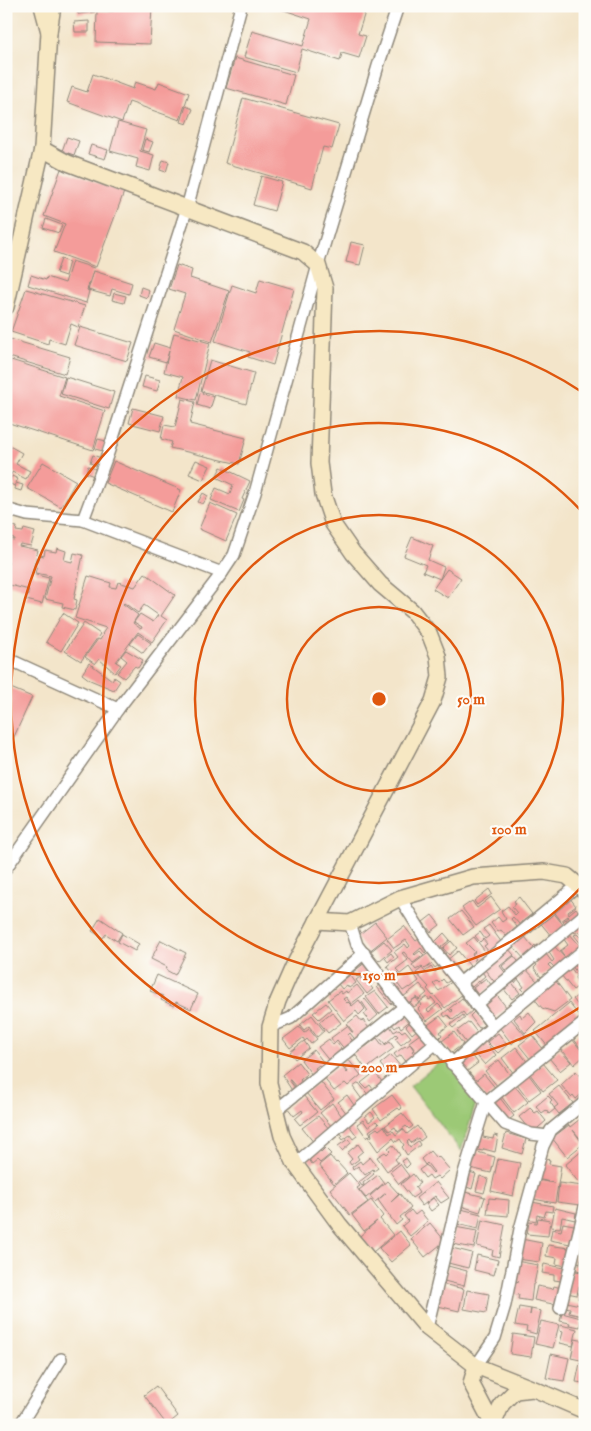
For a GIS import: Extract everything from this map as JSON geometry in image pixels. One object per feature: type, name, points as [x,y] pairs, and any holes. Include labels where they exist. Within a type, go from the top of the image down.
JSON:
[{"type":"main road","points":[[42,6],[49,32]]},
{"type":"main road","points":[[6,306],[42,150],[49,32],[53,6]]},
{"type":"main road","points":[[42,150],[68,163],[303,252],[318,265],[326,288],[319,462],[323,494],[333,524],[353,553],[380,584],[412,611],[429,633],[438,656],[440,678],[433,700],[293,967],[278,1001],[270,1026],[269,1083],[275,1111],[282,1136],[295,1164],[339,1224],[428,1328],[476,1366],[534,1388],[585,1411]]},
{"type":"main road","points":[[317,921],[350,923],[400,898],[473,877],[544,872],[568,876],[581,888]]},
{"type":"main road","points":[[476,1366],[471,1383],[493,1425]]},
{"type":"main road","points":[[493,1425],[502,1404],[515,1391],[534,1388]]},
{"type":"street","points":[[83,520],[108,453],[187,208],[242,6]]},
{"type":"street","points":[[6,868],[118,709],[234,555],[254,493],[318,265],[398,6]]},
{"type":"street","points":[[6,508],[27,515],[83,520],[222,572]]},
{"type":"street","points":[[6,658],[118,709]]},
{"type":"street","points":[[460,983],[581,888]]},
{"type":"street","points":[[400,898],[431,946],[493,1026]]},
{"type":"street","points":[[476,1005],[585,914]]},
{"type":"street","points":[[350,923],[357,945],[404,1007],[505,1124],[532,1134],[548,1136]]},
{"type":"street","points":[[452,1064],[493,1026],[585,949]]},
{"type":"street","points":[[270,1026],[291,1018],[364,953]]},
{"type":"street","points":[[275,1111],[404,1007]]},
{"type":"street","points":[[428,1328],[464,1173],[486,1102],[585,1022]]},
{"type":"street","points":[[295,1164],[436,1043]]},
{"type":"street","points":[[476,1366],[495,1338],[505,1305],[520,1229],[543,1146],[550,1130],[585,1102]]},
{"type":"street","points":[[560,1308],[585,1207]]},
{"type":"street","points":[[20,1425],[61,1359]]},
{"type":"green space","points":[[445,1058],[477,1100],[461,1151],[410,1086]]},
{"type":"building","points":[[77,6],[95,6],[95,12],[78,14]]},
{"type":"building","points":[[115,6],[152,6],[150,44],[96,42],[97,11],[114,11]]},
{"type":"building","points":[[272,6],[367,6],[358,34],[366,36],[359,58],[342,53],[340,61],[302,49],[296,72],[244,57],[252,31],[303,46],[311,19]]},
{"type":"building","points":[[89,21],[89,32],[75,32],[74,22]]},
{"type":"building","points":[[235,58],[294,75],[286,105],[226,88]]},
{"type":"building","points":[[93,74],[133,89],[135,82],[156,89],[159,82],[189,93],[180,120],[129,102],[122,122],[67,102],[72,87],[87,92]]},
{"type":"building","points":[[243,98],[339,125],[332,149],[323,147],[312,188],[225,163]]},
{"type":"building","points":[[186,106],[193,109],[187,124],[181,122]]},
{"type":"building","points":[[118,122],[146,130],[140,151],[154,155],[150,171],[136,167],[138,159],[110,151]]},
{"type":"building","points":[[67,137],[79,141],[74,155],[62,151]]},
{"type":"building","points":[[145,139],[153,142],[149,152],[142,150]]},
{"type":"building","points":[[91,145],[108,150],[105,159],[88,154]]},
{"type":"building","points":[[163,160],[169,162],[166,172],[160,170]]},
{"type":"building","points":[[61,169],[124,192],[96,267],[54,252],[65,224],[44,216]]},
{"type":"building","points":[[261,176],[282,182],[274,211],[253,205]]},
{"type":"building","points":[[46,219],[62,225],[59,233],[43,228]]},
{"type":"building","points":[[351,242],[365,245],[360,265],[346,262]]},
{"type":"building","points":[[61,259],[69,262],[65,276],[56,273]]},
{"type":"building","points":[[72,261],[94,268],[87,290],[89,291],[86,303],[28,285],[31,275],[46,280],[47,277],[65,283]]},
{"type":"building","points":[[177,265],[192,270],[190,278],[229,291],[212,342],[174,329],[185,294],[169,289]]},
{"type":"building","points":[[94,271],[132,283],[129,294],[112,289],[110,296],[88,290]]},
{"type":"building","points":[[260,279],[294,289],[273,365],[248,357],[250,352],[215,341],[232,285],[256,293]]},
{"type":"building","points":[[141,287],[149,290],[147,298],[139,295]]},
{"type":"building","points":[[26,289],[85,306],[78,327],[71,324],[65,344],[49,339],[48,344],[11,332]]},
{"type":"building","points":[[114,293],[126,296],[124,303],[112,300]]},
{"type":"building","points":[[80,327],[133,343],[127,361],[74,345]]},
{"type":"building","points":[[174,333],[210,343],[196,400],[178,396],[183,377],[164,372],[169,351],[166,362],[149,357],[154,343],[170,348]]},
{"type":"building","points":[[10,339],[70,357],[65,374],[6,356]]},
{"type":"building","points":[[11,360],[65,377],[59,396],[105,411],[93,450],[6,422],[6,375]]},
{"type":"building","points":[[210,360],[254,373],[246,404],[201,391]]},
{"type":"building","points":[[145,376],[160,380],[157,391],[142,387]]},
{"type":"building","points":[[66,377],[114,392],[109,409],[61,394]]},
{"type":"building","points":[[200,393],[214,397],[210,409],[197,405]]},
{"type":"building","points":[[182,399],[195,402],[190,424],[246,438],[239,464],[170,448],[172,442],[161,439],[164,425],[175,427]]},
{"type":"building","points":[[133,408],[164,416],[160,431],[129,423]]},
{"type":"building","points":[[98,439],[106,441],[103,451],[95,449]]},
{"type":"building","points":[[6,444],[22,453],[16,464],[30,471],[26,479],[12,472],[11,475],[6,473]]},
{"type":"building","points":[[93,455],[101,458],[98,466],[90,463]]},
{"type":"building","points":[[196,460],[210,466],[203,480],[189,474]]},
{"type":"building","points":[[114,461],[181,490],[172,512],[105,483]]},
{"type":"building","points":[[43,462],[76,481],[61,507],[27,488]]},
{"type":"building","points":[[88,466],[96,469],[94,476],[86,473]]},
{"type":"building","points":[[221,467],[250,481],[242,499],[244,500],[239,512],[211,500],[216,488],[230,494],[233,485],[216,477]]},
{"type":"building","points":[[12,476],[18,479],[14,486],[8,482]]},
{"type":"building","points":[[16,483],[23,485],[21,491],[15,489]]},
{"type":"building","points":[[203,493],[208,496],[203,504],[198,502]]},
{"type":"building","points":[[210,503],[237,515],[226,541],[199,529]]},
{"type":"building","points":[[6,525],[17,527],[16,531],[23,532],[24,529],[35,532],[31,546],[20,544],[19,546],[38,550],[32,574],[49,578],[42,604],[26,600],[29,590],[6,584],[6,564],[8,562],[6,562],[6,539],[14,540],[14,538],[6,536]]},
{"type":"building","points":[[412,537],[433,546],[428,560],[444,567],[440,579],[423,572],[426,565],[404,556]]},
{"type":"building","points":[[57,548],[66,551],[64,560],[72,562],[74,553],[83,555],[74,599],[77,600],[75,610],[62,607],[63,603],[45,599],[51,576],[35,573],[40,555],[44,556],[45,550],[56,552]]},
{"type":"building","points":[[447,569],[461,578],[448,598],[433,589]]},
{"type":"building","points":[[145,573],[175,595],[161,616],[167,620],[152,642],[138,632],[116,662],[121,665],[115,673],[99,659],[95,664],[85,657],[98,639],[100,640],[106,628],[75,618],[88,576],[111,583],[110,587],[116,588],[118,582],[135,587]],"holes":[[[123,604],[138,613],[144,605],[158,615],[153,622],[140,614],[134,622],[142,627],[141,629],[133,623],[138,615]]]},
{"type":"building","points":[[63,613],[78,623],[61,651],[46,642]]},
{"type":"building","points":[[84,623],[100,634],[81,661],[65,651]]},
{"type":"building","points":[[138,634],[151,643],[143,653],[130,644]]},
{"type":"building","points":[[126,650],[143,660],[138,668],[135,666],[124,678],[117,673],[127,661],[121,656]]},
{"type":"building","points":[[89,663],[112,680],[114,677],[120,681],[114,690],[90,680],[82,674]]},
{"type":"building","points":[[6,686],[32,697],[13,739],[6,736]]},
{"type":"building","points":[[489,889],[492,894],[477,905],[474,901]]},
{"type":"building","points":[[491,897],[500,909],[476,926],[462,908],[472,901],[477,908]]},
{"type":"building","points":[[519,897],[532,914],[519,924],[513,917],[511,919],[517,927],[506,936],[501,930],[498,932],[491,923],[498,917],[502,922],[506,919],[501,911],[508,906],[515,915],[517,913],[512,907],[516,904],[514,901]]},
{"type":"building","points":[[569,897],[576,906],[568,912],[569,914],[576,908],[581,915],[567,926],[563,921],[569,917],[561,921],[553,910]]},
{"type":"building","points":[[551,910],[565,927],[552,937],[538,920]]},
{"type":"building","points":[[461,911],[474,927],[463,935],[450,919]]},
{"type":"building","points":[[432,915],[440,925],[431,932],[423,922]]},
{"type":"building","points":[[100,918],[122,933],[117,941],[106,934],[103,938],[92,931]]},
{"type":"building","points":[[585,920],[585,939],[579,931],[575,933],[573,930]]},
{"type":"building","points":[[375,922],[387,937],[368,952],[356,937]]},
{"type":"building","points":[[489,925],[502,943],[490,953],[484,946],[487,944],[483,939],[480,942],[475,936],[480,932],[485,939],[489,936],[483,929]]},
{"type":"building","points":[[404,926],[416,941],[420,938],[429,949],[425,953],[421,948],[414,954],[420,951],[424,955],[413,963],[404,952],[402,953],[408,960],[396,969],[399,972],[395,976],[387,966],[398,957],[394,952],[405,944],[408,948],[410,946],[406,940],[394,948],[387,939]]},
{"type":"building","points":[[444,933],[450,940],[441,947],[446,954],[441,957],[432,945]]},
{"type":"building","points":[[522,933],[533,947],[535,945],[538,950],[525,960],[510,943]]},
{"type":"building","points":[[569,933],[581,947],[566,959],[560,951],[568,945],[563,938]]},
{"type":"building","points":[[122,934],[139,944],[135,951],[118,942]]},
{"type":"building","points":[[577,934],[585,940],[585,944],[582,945],[574,935]]},
{"type":"building","points":[[474,937],[488,955],[476,964],[473,961],[476,959],[472,954],[475,952],[466,943]]},
{"type":"building","points":[[161,940],[186,953],[175,975],[166,970],[167,967],[151,959]]},
{"type":"building","points":[[384,941],[392,950],[379,961],[371,951]]},
{"type":"building","points":[[451,941],[457,948],[449,955],[443,948]]},
{"type":"building","points":[[554,941],[558,945],[555,947],[565,958],[554,967],[550,963],[548,965],[552,969],[541,977],[534,968],[537,965],[533,959],[546,954],[552,962],[554,960],[548,951]]},
{"type":"building","points":[[507,947],[514,955],[500,966],[507,975],[496,984],[482,966]]},
{"type":"building","points":[[458,951],[470,966],[458,976],[446,961]]},
{"type":"building","points":[[430,952],[440,964],[435,968],[432,964],[425,969],[422,966],[416,970],[412,965]]},
{"type":"building","points":[[391,953],[394,957],[388,962],[385,958]]},
{"type":"building","points":[[514,956],[521,965],[508,974],[502,966]]},
{"type":"building","points":[[585,956],[585,971],[577,973],[572,966]]},
{"type":"building","points":[[366,962],[379,978],[371,984],[361,974],[357,977],[353,972]]},
{"type":"building","points":[[409,967],[419,981],[403,991],[394,979]]},
{"type":"building","points":[[431,967],[435,972],[441,967],[451,980],[446,983],[443,979],[439,983],[437,981],[433,984],[439,991],[453,981],[463,994],[445,1008],[427,989],[429,987],[416,973],[422,968],[425,972]]},
{"type":"building","points":[[524,967],[538,982],[525,993],[521,989],[524,987],[518,979],[515,983],[511,978]]},
{"type":"building","points":[[570,967],[580,985],[573,990],[561,975]]},
{"type":"building","points":[[480,969],[485,976],[472,987],[466,980]]},
{"type":"building","points":[[585,974],[585,987],[579,978]]},
{"type":"building","points":[[157,975],[198,994],[191,1009],[176,1002],[174,1006],[161,1000],[163,996],[150,991]]},
{"type":"building","points":[[350,975],[356,983],[349,988],[347,985],[342,989],[338,984]]},
{"type":"building","points":[[360,977],[364,983],[366,981],[373,989],[367,994],[356,980]]},
{"type":"building","points":[[486,978],[492,986],[479,996],[473,988]]},
{"type":"building","points":[[510,980],[520,993],[512,999],[502,987]]},
{"type":"building","points":[[555,980],[570,1000],[554,1012],[542,1008],[533,997]]},
{"type":"building","points":[[383,983],[396,1000],[391,1004],[377,987]]},
{"type":"building","points":[[420,984],[427,993],[419,1000],[417,997],[408,1003],[403,997]]},
{"type":"building","points":[[357,985],[364,994],[351,1004],[346,997],[343,999],[352,1006],[359,1000],[365,1009],[359,1015],[356,1011],[344,1021],[328,1000],[340,991],[342,994],[346,991],[347,993]]},
{"type":"building","points":[[585,990],[585,1014],[573,999]]},
{"type":"building","points":[[375,991],[388,1007],[379,1014],[366,997]]},
{"type":"building","points":[[495,993],[507,1008],[494,1018],[482,1004]]},
{"type":"building","points":[[427,997],[429,1000],[432,998],[436,1003],[427,1010],[429,1012],[438,1004],[443,1009],[427,1021],[418,1009],[422,1005],[420,1002]]},
{"type":"building","points":[[416,998],[420,1003],[414,1007],[410,1002]]},
{"type":"building","points":[[462,998],[472,1011],[466,1016],[463,1012],[453,1020],[448,1015],[445,1017],[443,1014],[449,1009],[451,1012],[453,1011],[450,1008]]},
{"type":"building","points":[[365,999],[378,1015],[370,1022],[364,1014],[368,1011],[362,1002]]},
{"type":"building","points":[[326,1003],[331,1009],[319,1019],[313,1013]]},
{"type":"building","points":[[569,1003],[583,1021],[549,1048],[535,1031]]},
{"type":"building","points":[[332,1012],[341,1023],[328,1033],[319,1022]]},
{"type":"building","points":[[405,1012],[411,1020],[401,1028],[399,1025],[395,1028],[391,1023]]},
{"type":"building","points":[[474,1012],[484,1025],[479,1028],[470,1016]]},
{"type":"building","points":[[529,1012],[536,1022],[525,1033],[514,1019],[520,1014],[522,1018]]},
{"type":"building","points":[[312,1015],[324,1031],[317,1037],[309,1026],[304,1030],[300,1025]]},
{"type":"building","points":[[463,1015],[465,1018],[453,1028],[450,1025]]},
{"type":"building","points":[[357,1016],[362,1022],[363,1020],[371,1031],[357,1042],[350,1033],[348,1035],[355,1044],[346,1051],[337,1040],[334,1043],[331,1038],[347,1026],[353,1032],[347,1024]]},
{"type":"building","points":[[440,1016],[448,1026],[440,1032],[442,1035],[436,1041],[425,1027]]},
{"type":"building","points":[[510,1018],[526,1036],[521,1040],[518,1038],[512,1044],[499,1027]]},
{"type":"building","points":[[413,1020],[419,1028],[412,1034],[406,1026]]},
{"type":"building","points":[[469,1022],[479,1035],[467,1044],[457,1031]]},
{"type":"building","points":[[390,1026],[394,1032],[399,1029],[402,1032],[405,1030],[411,1037],[401,1045],[395,1038],[398,1036],[396,1034],[385,1044],[378,1036]]},
{"type":"building","points":[[299,1027],[304,1033],[309,1029],[317,1039],[311,1044],[307,1039],[305,1041],[303,1038],[290,1048],[283,1039]]},
{"type":"building","points":[[585,1029],[585,1054],[573,1038]]},
{"type":"building","points":[[454,1032],[463,1044],[451,1053],[442,1041]]},
{"type":"building","points":[[498,1033],[507,1045],[498,1053],[487,1042]]},
{"type":"building","points":[[420,1034],[429,1045],[417,1053],[409,1042]]},
{"type":"building","points":[[532,1035],[544,1050],[531,1060],[519,1045]]},
{"type":"building","points":[[377,1038],[383,1046],[390,1042],[394,1048],[366,1069],[354,1053]]},
{"type":"building","points":[[329,1039],[333,1045],[336,1042],[344,1052],[330,1062],[318,1047]]},
{"type":"building","points":[[483,1039],[496,1055],[485,1065],[471,1049]]},
{"type":"building","points":[[572,1039],[585,1055],[574,1065],[560,1047]]},
{"type":"building","points":[[304,1041],[309,1048],[295,1059],[290,1052]]},
{"type":"building","points":[[410,1044],[416,1056],[407,1063],[401,1055],[397,1058],[394,1054]]},
{"type":"building","points":[[516,1047],[528,1063],[514,1074],[502,1058]]},
{"type":"building","points":[[559,1049],[571,1062],[560,1071],[549,1058]]},
{"type":"building","points":[[314,1050],[324,1063],[327,1061],[329,1064],[322,1069],[319,1065],[315,1068],[317,1071],[312,1075],[301,1060]]},
{"type":"building","points":[[469,1051],[478,1063],[466,1072],[457,1060]]},
{"type":"building","points":[[391,1055],[405,1072],[396,1073],[390,1066],[385,1070],[380,1064]]},
{"type":"building","points":[[347,1058],[361,1075],[348,1086],[345,1083],[334,1091],[323,1077],[341,1065],[347,1073],[341,1063]]},
{"type":"building","points":[[499,1060],[511,1076],[498,1087],[485,1071]]},
{"type":"building","points":[[298,1062],[307,1074],[300,1080],[303,1084],[297,1088],[289,1080],[296,1089],[293,1092],[282,1075]]},
{"type":"building","points":[[543,1063],[557,1080],[543,1091],[530,1074]]},
{"type":"building","points":[[576,1071],[585,1084],[585,1091],[576,1099],[573,1095],[571,1097],[561,1085]]},
{"type":"building","points":[[375,1072],[385,1086],[376,1093],[370,1085],[366,1088],[361,1083]]},
{"type":"building","points":[[484,1074],[497,1090],[486,1099],[473,1083]]},
{"type":"building","points":[[529,1075],[541,1091],[529,1100],[517,1084]]},
{"type":"building","points":[[320,1081],[334,1099],[320,1110],[306,1093]]},
{"type":"building","points":[[359,1083],[372,1100],[366,1105],[353,1087]]},
{"type":"building","points":[[514,1085],[528,1102],[514,1113],[501,1096]]},
{"type":"building","points":[[559,1086],[573,1103],[559,1114],[554,1108],[558,1105],[549,1094]]},
{"type":"building","points":[[303,1095],[317,1112],[300,1125],[295,1119],[303,1112],[302,1110],[294,1116],[287,1107]]},
{"type":"building","points":[[347,1095],[356,1108],[347,1114],[338,1102]]},
{"type":"building","points":[[392,1095],[402,1108],[400,1110],[398,1108],[381,1120],[373,1109]]},
{"type":"building","points":[[548,1096],[552,1100],[550,1102],[555,1109],[549,1114],[546,1110],[542,1113],[536,1106]]},
{"type":"building","points":[[500,1098],[514,1116],[505,1123],[491,1105]]},
{"type":"building","points":[[332,1103],[344,1119],[333,1128],[320,1113]]},
{"type":"building","points":[[530,1108],[535,1113],[538,1111],[546,1121],[532,1133],[519,1117]]},
{"type":"building","points":[[371,1112],[375,1117],[369,1122],[365,1117]]},
{"type":"building","points":[[402,1113],[413,1126],[409,1129],[406,1126],[398,1132],[395,1127],[389,1131],[385,1126]]},
{"type":"building","points":[[585,1115],[585,1144],[573,1130],[583,1144],[567,1157],[552,1138]]},
{"type":"building","points":[[318,1116],[331,1131],[315,1144],[302,1128]]},
{"type":"building","points":[[363,1120],[368,1127],[376,1121],[379,1124],[369,1131],[371,1134],[367,1138],[357,1124]]},
{"type":"building","points":[[349,1125],[357,1136],[353,1139],[350,1135],[343,1140],[341,1137],[343,1136],[339,1131]]},
{"type":"building","points":[[384,1126],[389,1134],[393,1131],[396,1135],[403,1129],[407,1134],[417,1126],[425,1137],[420,1141],[418,1138],[411,1143],[409,1140],[407,1142],[410,1147],[418,1141],[420,1145],[407,1155],[400,1139],[396,1142],[393,1138],[378,1151],[369,1138],[372,1136],[371,1132],[377,1128],[379,1130]]},
{"type":"building","points":[[480,1129],[484,1129],[483,1137],[493,1139],[494,1135],[498,1136],[495,1152],[473,1149],[475,1142],[480,1143]]},
{"type":"building","points":[[506,1133],[526,1139],[522,1154],[502,1148]]},
{"type":"building","points":[[348,1139],[351,1143],[342,1151],[338,1146]]},
{"type":"building","points":[[358,1144],[363,1151],[357,1156],[359,1159],[351,1165],[349,1162],[352,1159],[347,1153]]},
{"type":"building","points":[[393,1145],[400,1155],[395,1159],[398,1163],[387,1171],[377,1157],[385,1152],[387,1154],[390,1151],[388,1149]]},
{"type":"building","points":[[318,1148],[321,1152],[325,1148],[331,1154],[320,1163],[317,1160],[312,1164],[307,1156]]},
{"type":"building","points":[[583,1150],[585,1152],[585,1179],[579,1183],[565,1165]]},
{"type":"building","points":[[430,1151],[436,1158],[438,1156],[450,1170],[440,1179],[437,1176],[432,1179],[429,1175],[425,1178],[419,1170],[426,1165],[434,1172],[421,1159]]},
{"type":"building","points":[[474,1151],[495,1157],[491,1173],[470,1168]]},
{"type":"building","points":[[330,1156],[347,1173],[334,1184],[319,1165]]},
{"type":"building","points":[[370,1157],[378,1168],[365,1175],[358,1166],[353,1170],[352,1167],[360,1161],[362,1164]]},
{"type":"building","points":[[406,1158],[410,1164],[406,1168],[401,1161]]},
{"type":"building","points":[[542,1158],[550,1160],[549,1164],[561,1166],[555,1203],[533,1199],[537,1180],[554,1183],[537,1179]]},
{"type":"building","points":[[498,1159],[520,1163],[513,1196],[491,1191]]},
{"type":"building","points":[[400,1164],[409,1176],[399,1184],[390,1172]]},
{"type":"building","points":[[372,1172],[374,1174],[362,1186],[359,1182]]},
{"type":"building","points":[[469,1172],[476,1174],[472,1189],[464,1186]]},
{"type":"building","points":[[349,1173],[360,1186],[357,1188],[368,1202],[350,1215],[330,1189]]},
{"type":"building","points":[[413,1174],[420,1183],[415,1187],[419,1193],[412,1198],[401,1184]]},
{"type":"building","points":[[378,1175],[384,1183],[366,1198],[359,1190]]},
{"type":"building","points":[[480,1176],[488,1179],[484,1193],[476,1191]]},
{"type":"building","points":[[387,1181],[399,1194],[391,1202],[400,1194],[411,1208],[400,1217],[402,1220],[396,1225],[378,1200],[386,1193],[375,1202],[370,1196]]},
{"type":"building","points":[[436,1182],[449,1198],[441,1203],[435,1196],[422,1206],[416,1198]]},
{"type":"building","points":[[559,1183],[583,1186],[580,1205],[557,1202]]},
{"type":"building","points":[[465,1192],[485,1197],[480,1212],[461,1206]]},
{"type":"building","points":[[433,1198],[439,1205],[431,1211],[426,1204]]},
{"type":"building","points":[[489,1198],[509,1200],[508,1216],[487,1214]]},
{"type":"building","points":[[371,1200],[383,1216],[380,1219],[393,1235],[373,1252],[360,1236],[377,1221],[364,1231],[352,1215]]},
{"type":"building","points":[[532,1202],[553,1206],[552,1212],[546,1211],[544,1217],[537,1215],[536,1221],[528,1219]]},
{"type":"building","points":[[555,1208],[576,1213],[575,1220],[562,1217],[560,1228],[551,1227]]},
{"type":"building","points":[[461,1209],[481,1214],[478,1229],[457,1224]]},
{"type":"building","points":[[411,1210],[415,1215],[420,1211],[428,1221],[410,1236],[402,1226],[408,1221],[404,1216]]},
{"type":"building","points":[[538,1218],[550,1220],[548,1236],[527,1234],[529,1222],[537,1223]]},
{"type":"building","points":[[482,1220],[505,1225],[499,1257],[492,1255],[493,1250],[477,1246]]},
{"type":"building","points":[[430,1223],[445,1241],[425,1257],[411,1239]]},
{"type":"building","points":[[563,1223],[574,1225],[570,1244],[550,1240],[552,1229],[561,1231]]},
{"type":"building","points":[[455,1227],[477,1231],[474,1248],[452,1244]]},
{"type":"building","points":[[400,1231],[411,1245],[391,1262],[379,1248]]},
{"type":"building","points":[[521,1239],[542,1243],[539,1262],[517,1259]]},
{"type":"building","points":[[579,1244],[585,1246],[585,1255],[582,1255],[580,1263],[574,1261]]},
{"type":"building","points":[[548,1245],[569,1248],[566,1266],[556,1264],[557,1258],[546,1256]]},
{"type":"building","points":[[452,1248],[472,1253],[468,1268],[448,1263]]},
{"type":"building","points":[[477,1255],[498,1260],[494,1275],[474,1270]]},
{"type":"building","points":[[581,1259],[585,1260],[585,1272],[573,1269],[574,1264],[580,1265]]},
{"type":"building","points":[[516,1261],[538,1265],[531,1301],[518,1299],[519,1295],[510,1294],[512,1281],[519,1282],[513,1280]]},
{"type":"building","points":[[544,1264],[564,1268],[561,1281],[554,1280],[554,1275],[542,1273]]},
{"type":"building","points":[[448,1266],[467,1271],[464,1286],[444,1281]]},
{"type":"building","points":[[572,1270],[585,1273],[585,1288],[579,1286],[577,1295],[567,1293]]},
{"type":"building","points":[[442,1284],[464,1289],[459,1311],[438,1306]]},
{"type":"building","points":[[537,1286],[553,1289],[554,1286],[561,1288],[557,1305],[534,1300]]},
{"type":"building","points":[[467,1290],[489,1294],[486,1313],[464,1309]]},
{"type":"building","points":[[579,1292],[585,1293],[585,1300],[578,1299]]},
{"type":"building","points":[[566,1302],[585,1306],[582,1316],[569,1313],[570,1308],[565,1307]]},
{"type":"building","points":[[519,1307],[541,1311],[536,1334],[526,1331],[527,1327],[515,1325]]},
{"type":"building","points":[[562,1313],[581,1318],[580,1327],[560,1321]]},
{"type":"building","points":[[541,1321],[559,1325],[553,1348],[535,1344]]},
{"type":"building","points":[[561,1325],[577,1329],[573,1346],[560,1343],[563,1332],[560,1331]]},
{"type":"building","points":[[513,1334],[534,1337],[531,1357],[510,1354]]},
{"type":"building","points":[[575,1339],[585,1341],[585,1361],[571,1358]]},
{"type":"building","points":[[551,1354],[569,1358],[564,1381],[546,1378]]},
{"type":"building","points":[[580,1363],[585,1365],[584,1383],[576,1382]]},
{"type":"building","points":[[156,1386],[178,1416],[167,1425],[144,1395]]}]
